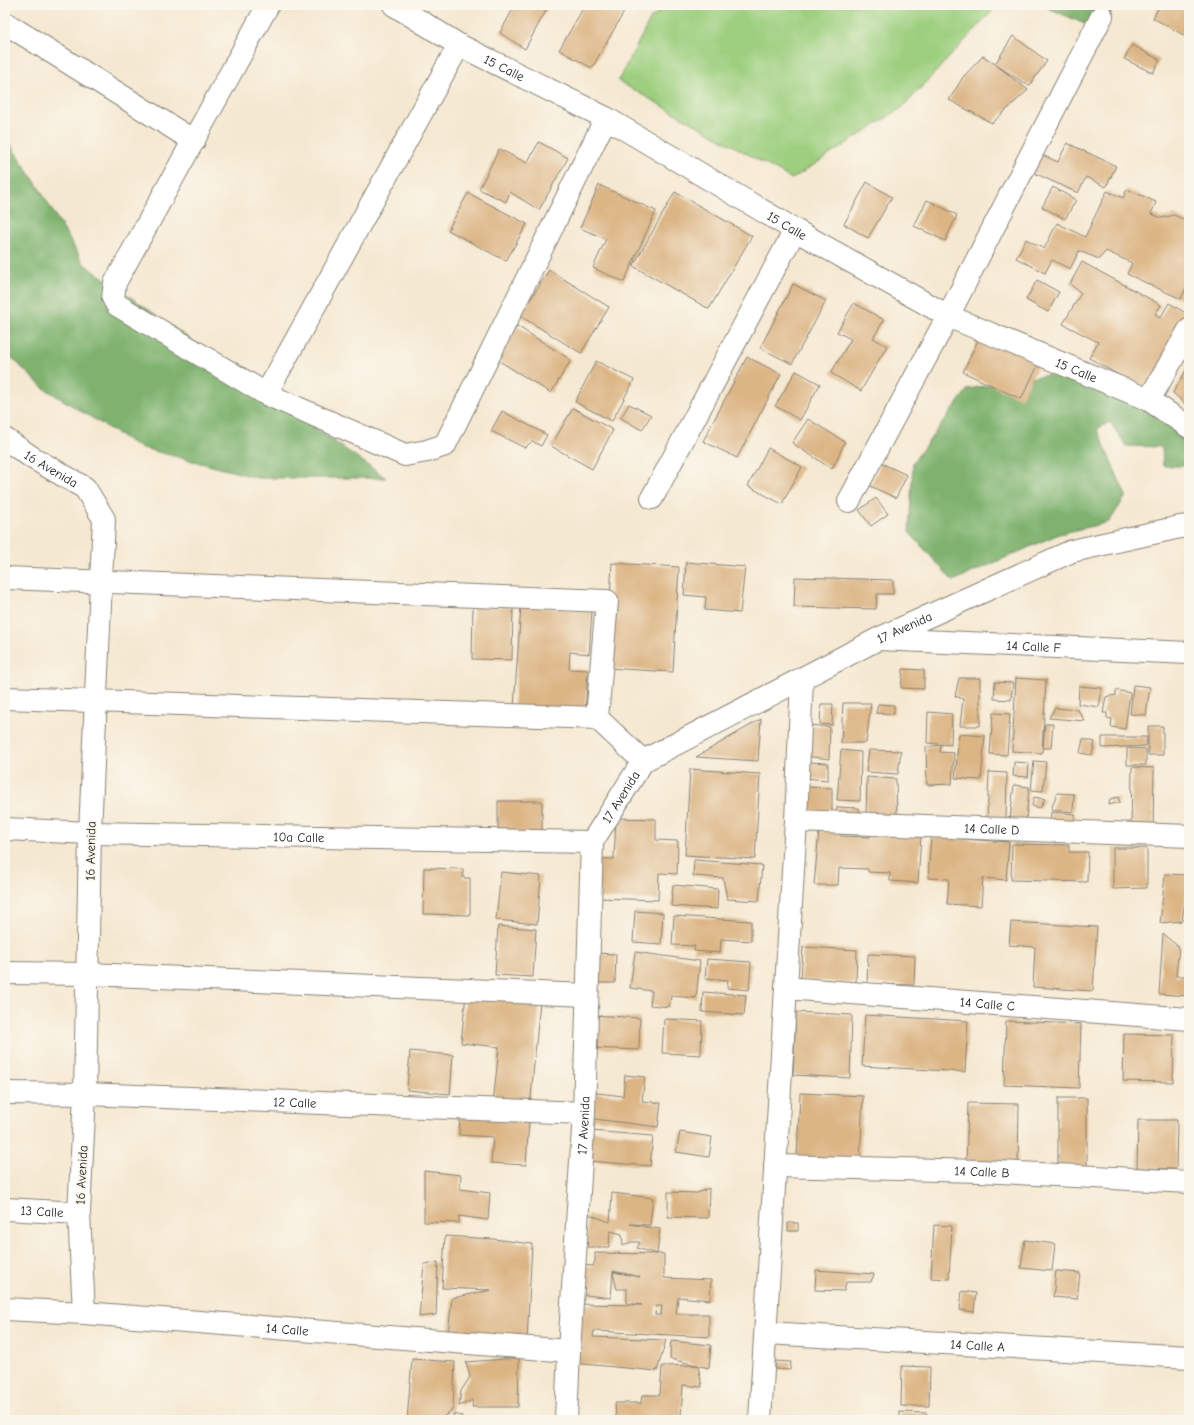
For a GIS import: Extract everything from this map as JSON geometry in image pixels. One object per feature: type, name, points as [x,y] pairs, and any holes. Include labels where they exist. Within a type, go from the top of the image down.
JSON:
[{"type":"street","points":[[268,5],[115,283],[113,298],[117,305],[266,394],[405,455],[426,451],[445,445],[606,118]]},
{"type":"street","name":"15 Calle","points":[[394,5],[459,45],[606,118],[796,230],[948,316],[1149,400],[1189,427]]},
{"type":"street","points":[[849,501],[948,316],[1102,16]]},
{"type":"street","points":[[5,23],[194,141]]},
{"type":"street","points":[[266,394],[459,45]]},
{"type":"street","points":[[652,498],[796,230]]},
{"type":"street","points":[[1149,400],[1189,330]]},
{"type":"street","name":"16 Avenida","points":[[5,439],[33,458],[85,488],[104,519],[90,833],[85,1094],[79,1214],[84,1313]]},
{"type":"street","points":[[5,456],[33,458]]},
{"type":"street","name":"17 Avenida","points":[[566,1420],[584,1113],[592,842],[643,761],[878,639],[1072,551],[1186,527]]},
{"type":"street","points":[[5,578],[607,601],[597,718]]},
{"type":"street","name":"14 Calle F","points":[[878,639],[1189,653]]},
{"type":"street","points":[[760,1420],[796,821],[802,679]]},
{"type":"street","points":[[5,698],[597,718],[643,761]]},
{"type":"street","name":"14 Calle D","points":[[796,821],[1189,836]]},
{"type":"street","name":"10a Calle","points":[[5,829],[90,833],[592,842]]},
{"type":"street","points":[[5,973],[88,974],[588,995]]},
{"type":"street","name":"14 Calle C","points":[[786,988],[1189,1019]]},
{"type":"street","name":"12 Calle","points":[[5,1093],[85,1094],[584,1113]]},
{"type":"street","name":"14 Calle B","points":[[775,1166],[980,1171],[1189,1182]]},
{"type":"street","name":"13 Calle","points":[[5,1209],[79,1214]]},
{"type":"street","name":"14 Calle","points":[[5,1309],[84,1313],[569,1351]]},
{"type":"street","name":"14 Calle A","points":[[766,1332],[1189,1357]]},
{"type":"green space","points":[[667,5],[998,5],[903,107],[792,179],[618,81],[651,18]]},
{"type":"green space","points":[[1041,5],[1115,5],[1101,31]]},
{"type":"green space","points":[[5,137],[36,183],[84,264],[386,478],[258,478],[139,447],[42,387],[5,351]]},
{"type":"green space","points":[[1048,375],[1104,388],[1182,428],[1189,459],[1189,466],[1163,466],[1162,447],[1126,446],[1110,422],[1097,429],[1126,496],[1109,522],[1059,534],[953,581],[909,532],[913,462],[968,389]]},
{"type":"building","points":[[515,5],[549,5],[525,49],[500,33]]},
{"type":"building","points":[[585,5],[628,5],[592,68],[559,50]]},
{"type":"building","points":[[1160,5],[1184,5],[1189,8],[1189,38],[1153,18]]},
{"type":"building","points":[[1013,36],[1047,61],[1029,86],[996,65],[1028,90],[992,123],[949,100],[963,77],[983,56],[995,64]]},
{"type":"building","points":[[1132,45],[1160,60],[1153,73],[1124,59]]},
{"type":"building","points":[[539,142],[568,158],[539,210],[510,192],[506,202],[479,189],[499,149],[527,163]]},
{"type":"building","points":[[1067,143],[1116,166],[1106,187],[1086,177],[1078,193],[1032,172],[1040,154],[1058,162]]},
{"type":"building","points":[[867,182],[892,197],[868,238],[844,224]]},
{"type":"building","points":[[599,185],[656,211],[624,282],[593,268],[606,239],[580,228]]},
{"type":"building","points":[[1053,187],[1076,200],[1065,219],[1042,207]]},
{"type":"building","points":[[1127,189],[1156,202],[1151,214],[1162,218],[1174,215],[1189,222],[1189,281],[1181,299],[1127,274],[1132,263],[1106,251],[1099,259],[1079,251],[1070,269],[1052,260],[1045,273],[1016,258],[1026,239],[1044,249],[1057,223],[1085,237],[1107,191],[1123,198]]},
{"type":"building","points":[[675,192],[752,236],[709,309],[633,266]]},
{"type":"building","points":[[468,193],[527,224],[506,261],[448,230]]},
{"type":"building","points":[[927,200],[957,215],[945,241],[914,226]]},
{"type":"building","points":[[1082,262],[1161,305],[1155,314],[1160,318],[1169,303],[1189,315],[1147,391],[1089,358],[1098,342],[1063,324],[1081,293],[1070,284]]},
{"type":"building","points":[[549,270],[609,307],[581,353],[520,316]]},
{"type":"building","points":[[1037,280],[1059,292],[1048,312],[1026,300]]},
{"type":"building","points":[[793,284],[826,301],[792,364],[760,348]]},
{"type":"building","points":[[854,303],[884,320],[873,338],[887,346],[861,391],[831,373],[851,339],[837,332]]},
{"type":"building","points":[[517,326],[571,360],[551,393],[496,359]]},
{"type":"building","points":[[981,334],[1040,362],[1021,399],[963,372]]},
{"type":"building","points":[[747,357],[781,374],[737,458],[703,441]]},
{"type":"building","points":[[596,361],[634,380],[612,421],[575,402]]},
{"type":"building","points":[[1189,365],[1189,407],[1173,393]]},
{"type":"building","points":[[796,371],[820,384],[800,420],[775,406]]},
{"type":"building","points":[[629,404],[651,415],[642,430],[621,418]]},
{"type":"building","points":[[573,408],[613,430],[592,469],[551,446]]},
{"type":"building","points":[[502,411],[547,435],[541,446],[532,441],[525,448],[491,431]]},
{"type":"building","points":[[808,419],[845,442],[832,469],[792,443]]},
{"type":"building","points":[[768,448],[802,467],[782,504],[748,486]]},
{"type":"building","points":[[881,463],[907,475],[896,498],[870,486]]},
{"type":"building","points":[[876,498],[888,514],[871,526],[859,510]]},
{"type":"building","points":[[686,562],[745,567],[740,613],[705,610],[706,597],[684,595]]},
{"type":"building","points":[[612,563],[679,567],[673,672],[606,668]]},
{"type":"building","points":[[795,577],[893,580],[893,594],[877,594],[876,609],[794,607]]},
{"type":"building","points":[[473,606],[513,607],[512,660],[472,659]]},
{"type":"building","points":[[521,606],[592,611],[589,654],[570,652],[569,669],[588,670],[585,712],[514,707]]},
{"type":"building","points":[[903,669],[924,670],[924,689],[901,688]]},
{"type":"building","points":[[959,678],[980,678],[980,726],[960,726],[963,699],[955,696]]},
{"type":"building","points":[[1016,678],[1046,680],[1042,753],[1012,751]]},
{"type":"building","points":[[995,682],[1013,683],[1011,700],[994,699]]},
{"type":"building","points":[[1133,685],[1150,687],[1146,715],[1130,714]]},
{"type":"building","points":[[1079,686],[1102,688],[1099,707],[1078,704]]},
{"type":"building","points":[[1116,690],[1130,693],[1125,729],[1111,727],[1112,719],[1107,718],[1107,713],[1103,713],[1106,697],[1116,695]]},
{"type":"building","points":[[843,703],[871,703],[866,743],[841,743]]},
{"type":"building","points":[[821,704],[833,704],[832,725],[820,724]]},
{"type":"building","points":[[878,704],[894,705],[894,714],[876,713]]},
{"type":"building","points":[[1055,708],[1078,710],[1085,721],[1049,718]]},
{"type":"building","points":[[928,712],[952,714],[951,745],[927,743]]},
{"type":"building","points":[[993,713],[1010,714],[1007,755],[990,754]]},
{"type":"building","points":[[761,719],[758,761],[696,757]]},
{"type":"building","points":[[1045,724],[1053,724],[1051,748],[1043,748]]},
{"type":"building","points":[[808,725],[830,727],[829,759],[805,756]]},
{"type":"building","points":[[1148,726],[1163,726],[1163,755],[1148,755]]},
{"type":"building","points":[[959,734],[985,736],[981,780],[955,778]]},
{"type":"building","points":[[1102,737],[1147,737],[1146,746],[1102,748]]},
{"type":"building","points":[[1083,739],[1095,742],[1092,755],[1080,753]]},
{"type":"building","points":[[941,745],[940,752],[954,753],[952,784],[927,785],[926,747]]},
{"type":"building","points":[[1127,748],[1146,749],[1146,765],[1127,765]]},
{"type":"building","points":[[841,750],[861,752],[860,801],[837,800]]},
{"type":"building","points":[[869,750],[901,751],[898,774],[866,772]]},
{"type":"building","points":[[1034,761],[1046,762],[1043,791],[1031,790]]},
{"type":"building","points":[[806,762],[828,763],[828,780],[804,778]]},
{"type":"building","points":[[1014,762],[1029,763],[1028,777],[1013,776]]},
{"type":"building","points":[[1132,767],[1154,768],[1153,830],[1131,830]]},
{"type":"building","points":[[690,769],[760,774],[755,859],[685,855]]},
{"type":"building","points":[[989,772],[1007,773],[1006,821],[987,820]]},
{"type":"building","points":[[867,777],[896,779],[897,819],[866,818]]},
{"type":"building","points":[[1014,785],[1029,787],[1026,821],[1010,819]]},
{"type":"building","points":[[803,787],[832,788],[832,813],[802,813]]},
{"type":"building","points":[[1057,793],[1074,794],[1073,812],[1051,810]]},
{"type":"building","points":[[1034,797],[1045,799],[1040,808],[1032,806]]},
{"type":"building","points":[[1118,797],[1120,802],[1109,805],[1110,799]]},
{"type":"building","points":[[498,801],[542,801],[542,833],[498,833]]},
{"type":"building","points":[[837,807],[859,808],[860,819],[836,818]]},
{"type":"building","points":[[1051,812],[1075,814],[1074,830],[1050,829]]},
{"type":"building","points":[[616,818],[656,819],[656,840],[678,841],[677,874],[659,873],[658,900],[597,898],[598,859],[614,859]]},
{"type":"building","points":[[819,831],[840,833],[840,836],[870,837],[870,832],[921,835],[918,883],[890,881],[890,873],[868,872],[868,869],[839,868],[838,885],[814,885]]},
{"type":"building","points":[[931,837],[1009,842],[1006,880],[983,878],[981,906],[947,904],[949,879],[928,878]]},
{"type":"building","points":[[1012,844],[1069,845],[1069,852],[1088,852],[1087,882],[1011,880]]},
{"type":"building","points":[[1113,848],[1147,848],[1147,888],[1113,889]]},
{"type":"building","points":[[694,860],[762,865],[759,901],[727,899],[723,878],[693,876]]},
{"type":"building","points":[[424,868],[463,869],[463,878],[470,878],[470,915],[423,914]]},
{"type":"building","points":[[501,872],[541,876],[537,924],[496,920]]},
{"type":"building","points":[[1165,874],[1189,875],[1182,921],[1160,923]]},
{"type":"building","points":[[673,885],[718,889],[717,909],[671,906]]},
{"type":"building","points":[[635,911],[663,913],[661,944],[633,942]]},
{"type":"building","points":[[674,916],[751,921],[751,941],[721,939],[720,953],[694,951],[695,946],[672,945]]},
{"type":"building","points":[[1011,922],[1097,927],[1093,991],[1033,987],[1035,947],[1009,945]]},
{"type":"building","points":[[498,926],[536,929],[533,977],[495,975]]},
{"type":"building","points":[[1163,934],[1179,947],[1176,976],[1189,976],[1189,996],[1159,994]]},
{"type":"building","points":[[803,947],[857,950],[856,983],[801,980]]},
{"type":"building","points":[[635,952],[700,961],[696,998],[671,996],[669,1007],[650,1005],[652,991],[630,988]]},
{"type":"building","points":[[593,953],[616,954],[615,983],[592,983]]},
{"type":"building","points":[[868,954],[915,956],[914,985],[867,984]]},
{"type":"building","points":[[707,959],[751,962],[749,990],[727,988],[728,980],[705,978]]},
{"type":"building","points":[[703,992],[746,995],[744,1015],[702,1012]]},
{"type":"building","points":[[466,994],[540,1001],[530,1107],[493,1104],[499,1047],[461,1043]]},
{"type":"building","points":[[796,1012],[852,1015],[850,1078],[793,1075]]},
{"type":"building","points":[[593,1015],[640,1018],[639,1050],[591,1048]]},
{"type":"building","points":[[865,1015],[968,1021],[965,1072],[862,1066]]},
{"type":"building","points":[[664,1019],[702,1021],[701,1055],[662,1053]]},
{"type":"building","points":[[1006,1021],[1081,1024],[1079,1088],[1004,1085]]},
{"type":"building","points":[[1124,1034],[1174,1035],[1173,1082],[1123,1081]]},
{"type":"building","points":[[410,1051],[453,1055],[450,1094],[407,1090]]},
{"type":"building","points":[[625,1075],[645,1077],[642,1101],[661,1103],[658,1127],[586,1118],[589,1092],[623,1096]]},
{"type":"building","points":[[800,1093],[863,1096],[860,1162],[797,1159]]},
{"type":"building","points":[[1188,1097],[1189,1182],[1185,1182]]},
{"type":"building","points":[[1058,1098],[1087,1098],[1087,1169],[1058,1169]]},
{"type":"building","points":[[968,1103],[1019,1104],[1018,1166],[966,1165]]},
{"type":"building","points":[[460,1116],[529,1121],[526,1165],[491,1163],[493,1137],[459,1135]]},
{"type":"building","points":[[1138,1120],[1177,1120],[1176,1169],[1137,1168]]},
{"type":"building","points":[[591,1131],[653,1136],[650,1166],[588,1161]]},
{"type":"building","points":[[680,1132],[712,1137],[709,1157],[676,1152]]},
{"type":"building","points":[[424,1171],[461,1175],[460,1189],[490,1193],[488,1220],[459,1216],[459,1223],[424,1222]]},
{"type":"building","points":[[709,1188],[708,1218],[668,1217],[668,1192],[697,1193]]},
{"type":"building","points":[[612,1193],[653,1198],[650,1225],[630,1224],[660,1229],[657,1254],[637,1248],[640,1242],[631,1242],[623,1246],[622,1234],[610,1231],[609,1247],[587,1247],[588,1214],[610,1222]]},
{"type":"building","points":[[788,1223],[798,1223],[798,1231],[788,1231]]},
{"type":"building","points":[[934,1225],[952,1226],[949,1279],[931,1278]]},
{"type":"building","points":[[445,1236],[493,1239],[532,1244],[527,1340],[448,1334],[452,1298],[491,1290],[442,1288]]},
{"type":"building","points":[[1025,1240],[1055,1244],[1052,1271],[1021,1268]]},
{"type":"building","points":[[595,1253],[664,1254],[664,1278],[711,1280],[710,1300],[678,1297],[676,1314],[709,1314],[709,1337],[594,1331],[593,1337],[666,1340],[657,1371],[573,1363],[576,1304],[642,1305],[627,1303],[627,1289],[617,1289],[613,1272],[611,1298],[578,1294],[580,1265],[593,1266],[595,1261]],"holes":[[[613,1271],[640,1277],[613,1272]],[[656,1306],[662,1306],[661,1315],[655,1315]]]},
{"type":"building","points":[[438,1262],[436,1315],[419,1317],[424,1264]]},
{"type":"building","points":[[816,1270],[874,1274],[871,1282],[846,1282],[844,1291],[815,1290]]},
{"type":"building","points":[[1056,1271],[1080,1273],[1077,1299],[1053,1297]]},
{"type":"building","points":[[962,1291],[976,1293],[974,1312],[960,1310]]},
{"type":"building","points":[[671,1341],[711,1345],[709,1368],[670,1359]]},
{"type":"building","points":[[519,1358],[518,1407],[472,1407],[473,1400],[459,1406],[461,1391],[470,1377],[466,1362]]},
{"type":"building","points":[[412,1359],[455,1362],[453,1409],[440,1420],[407,1420]]},
{"type":"building","points":[[775,1361],[791,1362],[790,1370],[775,1369]]},
{"type":"building","points":[[698,1365],[702,1387],[683,1385],[681,1416],[659,1420],[616,1419],[615,1403],[641,1403],[642,1395],[660,1395],[662,1366]]},
{"type":"building","points":[[902,1366],[930,1367],[929,1406],[901,1406]]},
{"type":"building","points":[[900,1412],[927,1413],[927,1420],[900,1420]]},
{"type":"building","points":[[453,1414],[462,1416],[462,1420],[453,1420]]}]
